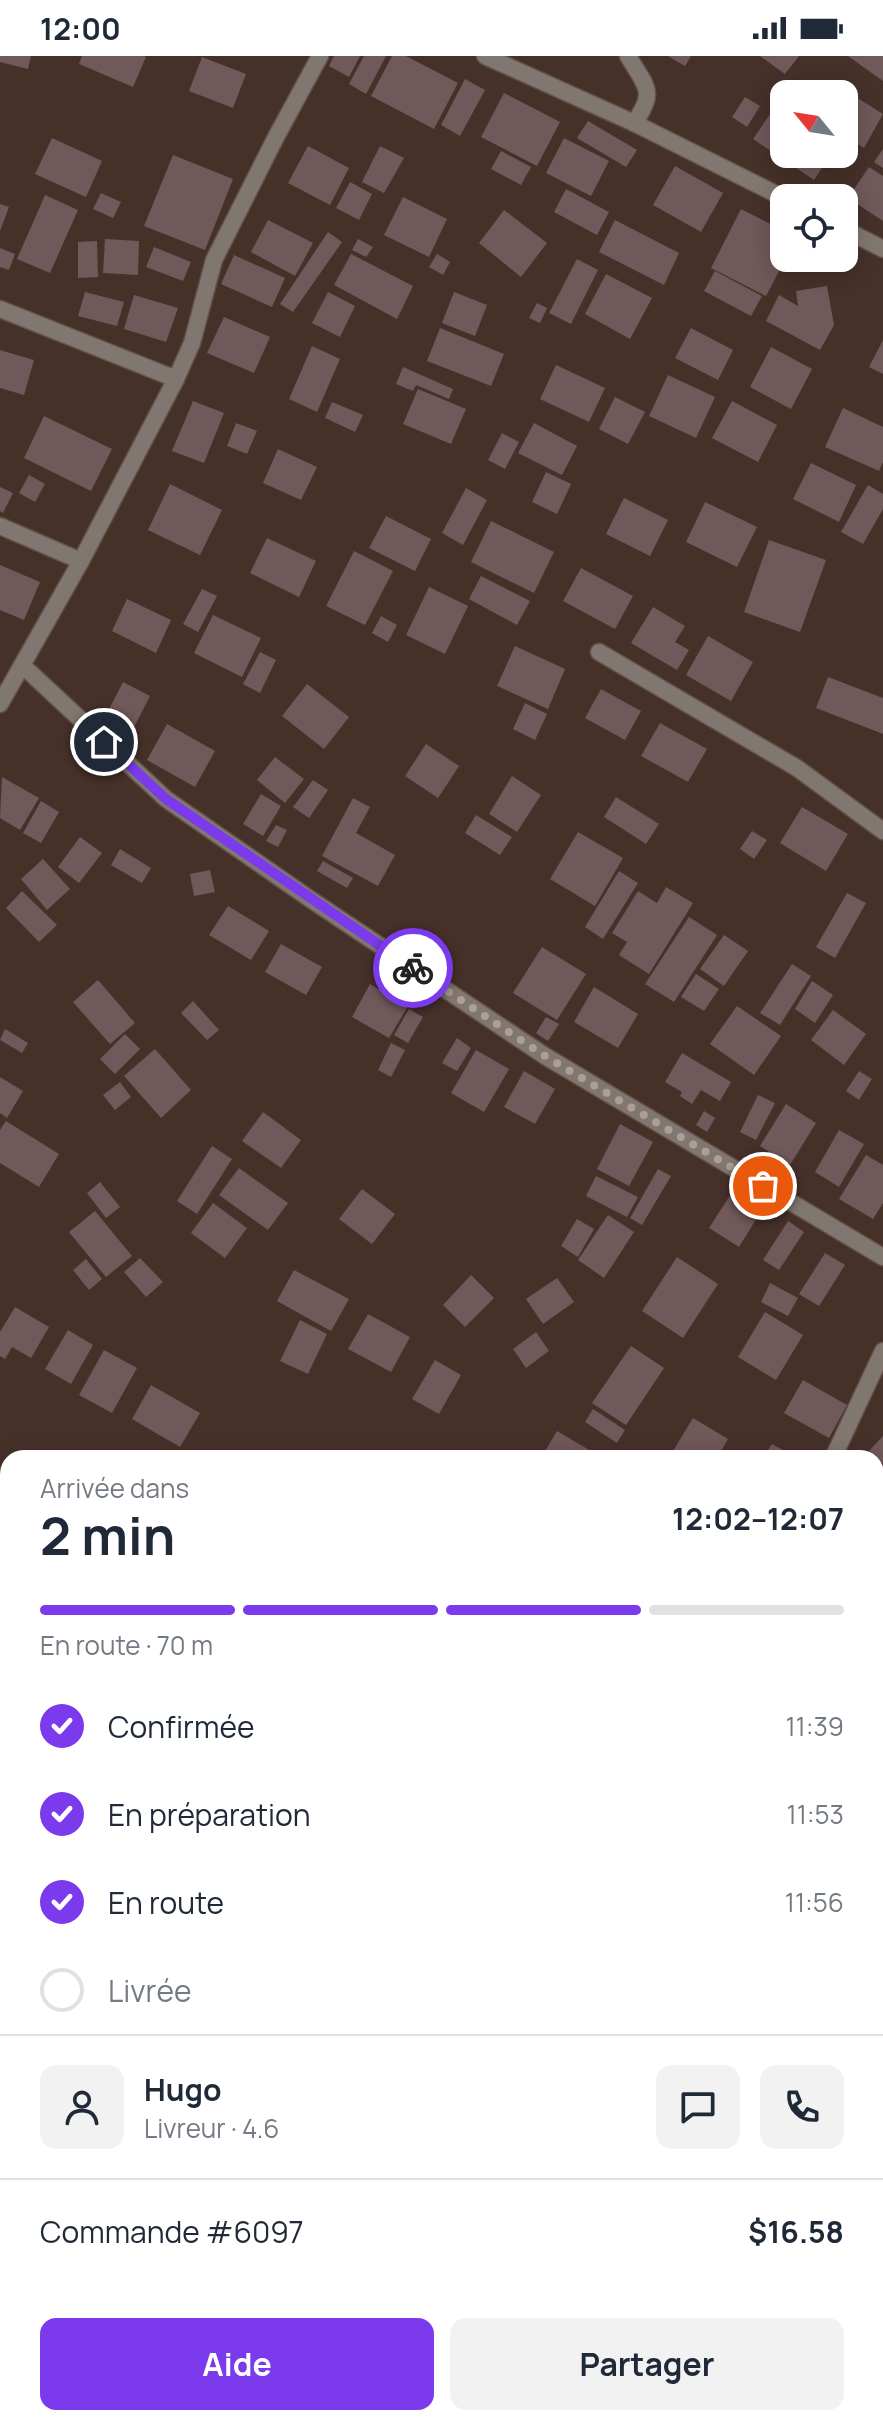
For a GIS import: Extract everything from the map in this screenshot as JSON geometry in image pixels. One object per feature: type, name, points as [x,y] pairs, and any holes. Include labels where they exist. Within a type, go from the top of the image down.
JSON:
[{"type":"street","points":[[0,704],[81,561],[176,379],[192,343],[214,260],[320,56]]},
{"type":"street","points":[[485,56],[634,123],[770,191]]},
{"type":"street","points":[[628,56],[648,90],[648,104],[634,123]]},
{"type":"street","points":[[858,236],[883,249]]},
{"type":"street","points":[[0,309],[176,379]]},
{"type":"street","points":[[0,526],[81,561]]},
{"type":"street","points":[[599,652],[797,768],[883,831]]},
{"type":"street","points":[[22,665],[166,799],[310,899],[545,1056],[883,1257]]},
{"type":"street","points":[[837,1450],[883,1351]]},
{"type":"building","points":[[0,56],[31,56],[28,69],[0,62]]},
{"type":"building","points":[[82,56],[146,57],[133,87],[79,64]]},
{"type":"building","points":[[334,56],[360,56],[349,77],[329,66]]},
{"type":"building","points":[[364,56],[386,56],[366,94],[349,84]]},
{"type":"building","points":[[392,56],[406,56],[458,83],[434,129],[371,96]]},
{"type":"building","points":[[668,56],[691,56],[685,66]]},
{"type":"building","points":[[760,56],[799,56],[785,74]]},
{"type":"building","points":[[848,56],[883,56],[883,81]]},
{"type":"building","points":[[202,57],[246,74],[233,108],[189,91]]},
{"type":"building","points":[[465,79],[485,90],[460,136],[441,125]]},
{"type":"building","points":[[504,93],[560,122],[537,166],[481,137]]},
{"type":"building","points":[[745,97],[760,106],[747,127],[732,117]]},
{"type":"building","points":[[858,98],[883,114],[864,148],[858,144]]},
{"type":"building","points":[[770,114],[770,150],[753,139]]},
{"type":"building","points":[[588,121],[637,150],[626,167],[577,138]]},
{"type":"building","points":[[52,138],[102,161],[86,197],[35,174]]},
{"type":"building","points":[[564,138],[609,161],[591,196],[546,173]]},
{"type":"building","points":[[308,146],[349,168],[330,205],[288,183]]},
{"type":"building","points":[[380,146],[404,158],[384,193],[362,182]]},
{"type":"building","points":[[883,149],[883,168],[874,162]]},
{"type":"building","points":[[501,151],[531,167],[521,185],[491,169]]},
{"type":"building","points":[[173,155],[233,179],[205,250],[144,226]]},
{"type":"building","points":[[675,166],[723,193],[701,232],[653,205]]},
{"type":"building","points":[[869,167],[883,176],[883,221],[858,205],[857,184]]},
{"type":"building","points":[[796,168],[822,168],[814,180]]},
{"type":"building","points":[[350,182],[372,194],[359,220],[336,208]]},
{"type":"building","points":[[566,189],[609,212],[597,235],[554,212]]},
{"type":"building","points":[[101,193],[121,202],[113,218],[93,209]]},
{"type":"building","points":[[45,195],[78,210],[50,273],[17,259]]},
{"type":"building","points":[[403,197],[447,219],[429,257],[384,235]]},
{"type":"building","points":[[0,204],[9,207],[0,231]]},
{"type":"building","points":[[741,209],[770,224],[770,272],[779,272],[766,296],[711,268]]},
{"type":"building","points":[[504,210],[547,243],[521,277],[479,243]]},
{"type":"building","points":[[268,220],[313,243],[295,276],[251,252]]},
{"type":"building","points":[[615,220],[679,253],[664,285],[599,252]]},
{"type":"building","points":[[328,232],[342,242],[293,312],[280,304]]},
{"type":"building","points":[[105,239],[139,241],[138,275],[103,273]]},
{"type":"building","points":[[358,239],[373,247],[366,257],[352,250]]},
{"type":"building","points":[[97,241],[98,277],[78,278],[78,242]]},
{"type":"building","points":[[154,247],[191,262],[183,281],[146,267]]},
{"type":"building","points":[[0,248],[15,254],[9,270],[0,267]]},
{"type":"building","points":[[351,254],[413,286],[397,319],[334,285]]},
{"type":"building","points":[[437,254],[450,262],[443,275],[429,267]]},
{"type":"building","points":[[234,255],[285,278],[272,307],[221,284]]},
{"type":"building","points":[[577,259],[598,270],[571,324],[549,313]]},
{"type":"building","points":[[715,271],[762,296],[751,316],[704,291]]},
{"type":"building","points":[[606,274],[652,298],[630,339],[585,314]]},
{"type":"building","points":[[827,286],[834,325],[820,350],[766,321],[779,295],[798,306],[796,291]]},
{"type":"building","points":[[85,292],[124,302],[117,326],[78,316]]},
{"type":"building","points":[[328,292],[355,306],[340,337],[312,323]]},
{"type":"building","points":[[454,292],[487,305],[475,336],[442,323]]},
{"type":"building","points":[[134,295],[178,308],[166,342],[124,329]]},
{"type":"building","points":[[537,303],[547,308],[540,323],[529,318]]},
{"type":"building","points":[[224,317],[270,337],[254,373],[207,353]]},
{"type":"building","points":[[440,328],[504,354],[491,386],[427,361]]},
{"type":"building","points":[[691,328],[733,350],[718,380],[675,358]]},
{"type":"building","points":[[883,340],[883,374],[869,367]]},
{"type":"building","points":[[312,346],[340,359],[317,412],[289,399]]},
{"type":"building","points":[[771,347],[812,369],[791,409],[750,387]]},
{"type":"building","points":[[0,350],[34,360],[24,395],[0,388]]},
{"type":"building","points":[[556,365],[605,388],[589,422],[540,399]]},
{"type":"building","points":[[403,367],[453,389],[449,399],[416,385],[413,391],[396,384]]},
{"type":"building","points":[[668,375],[715,397],[696,438],[649,416]]},
{"type":"building","points":[[418,389],[466,409],[451,444],[403,424]]},
{"type":"building","points":[[615,397],[645,412],[628,444],[599,429]]},
{"type":"building","points":[[193,401],[224,413],[204,463],[172,451]]},
{"type":"building","points":[[732,401],[777,425],[758,462],[712,438]]},
{"type":"building","points":[[332,402],[363,415],[355,432],[325,418]]},
{"type":"building","points":[[843,408],[883,427],[883,462],[879,471],[825,447]]},
{"type":"building","points":[[44,416],[112,449],[91,491],[24,458]]},
{"type":"building","points":[[236,423],[257,431],[247,454],[227,446]]},
{"type":"building","points":[[534,423],[577,446],[562,475],[518,453]]},
{"type":"building","points":[[502,433],[519,442],[505,469],[488,460]]},
{"type":"building","points":[[278,449],[317,467],[301,500],[263,483]]},
{"type":"building","points":[[811,463],[856,485],[839,522],[793,499]]},
{"type":"building","points":[[546,472],[571,484],[557,514],[532,502]]},
{"type":"building","points":[[29,475],[45,484],[35,502],[19,493]]},
{"type":"building","points":[[170,484],[222,510],[200,555],[148,530]]},
{"type":"building","points":[[868,485],[883,494],[883,509],[863,544],[841,532]]},
{"type":"building","points":[[0,487],[13,493],[3,513],[0,511]]},
{"type":"building","points":[[466,488],[487,500],[463,545],[442,533]]},
{"type":"building","points":[[624,498],[668,520],[650,556],[606,534]]},
{"type":"building","points":[[705,502],[757,527],[737,567],[686,542]]},
{"type":"building","points":[[386,516],[431,539],[415,571],[369,548]]},
{"type":"building","points":[[491,521],[554,552],[534,593],[471,562]]},
{"type":"building","points":[[267,538],[316,561],[299,597],[250,573]]},
{"type":"building","points":[[769,540],[826,560],[800,632],[744,612]]},
{"type":"building","points":[[354,551],[393,571],[365,625],[326,606]]},
{"type":"building","points":[[0,565],[40,582],[24,620],[0,610]]},
{"type":"building","points":[[581,568],[633,596],[615,629],[563,601]]},
{"type":"building","points":[[481,576],[530,601],[517,625],[469,599]]},
{"type":"building","points":[[429,587],[468,606],[445,654],[406,635]]},
{"type":"building","points":[[202,589],[217,596],[198,632],[183,624]]},
{"type":"building","points":[[127,599],[171,620],[156,653],[112,631]]},
{"type":"building","points":[[653,607],[685,626],[675,642],[689,650],[677,670],[631,643]]},
{"type":"building","points":[[213,615],[261,638],[242,677],[194,653]]},
{"type":"building","points":[[381,616],[397,625],[388,642],[372,633]]},
{"type":"building","points":[[708,636],[753,662],[731,701],[686,675]]},
{"type":"building","points":[[515,646],[565,669],[548,709],[497,686]]},
{"type":"building","points":[[260,652],[276,660],[260,693],[243,684]]},
{"type":"building","points":[[828,677],[883,698],[883,734],[816,708]]},
{"type":"building","points":[[123,682],[150,696],[130,735],[103,721]]},
{"type":"building","points":[[307,684],[349,717],[324,749],[282,716]]},
{"type":"building","points":[[601,689],[641,711],[625,740],[585,718]]},
{"type":"building","points":[[525,703],[547,714],[535,740],[513,729]]},
{"type":"building","points":[[660,723],[707,749],[688,782],[641,756]]},
{"type":"building","points":[[167,724],[215,751],[195,787],[147,760]]},
{"type":"building","points":[[426,744],[459,766],[438,798],[405,776]]},
{"type":"building","points":[[275,757],[304,779],[285,803],[257,780]]},
{"type":"building","points":[[512,776],[541,795],[517,832],[489,814]]},
{"type":"building","points":[[2,777],[39,798],[20,830],[0,818]]},
{"type":"building","points":[[313,780],[328,790],[309,818],[293,807]]},
{"type":"building","points":[[261,794],[281,806],[263,836],[243,824]]},
{"type":"building","points":[[616,797],[659,824],[646,844],[604,817]]},
{"type":"building","points":[[353,798],[370,807],[356,833],[395,855],[378,886],[322,856]]},
{"type":"building","points":[[41,801],[59,812],[41,843],[23,833]]},
{"type":"building","points":[[802,807],[848,834],[826,871],[780,843]]},
{"type":"building","points":[[476,815],[512,837],[500,855],[465,833]]},
{"type":"building","points":[[276,825],[287,830],[278,847],[266,841]]},
{"type":"building","points":[[752,831],[767,840],[754,859],[740,849]]},
{"type":"building","points":[[578,832],[623,858],[595,906],[550,879]]},
{"type":"building","points":[[80,837],[102,853],[79,883],[58,867]]},
{"type":"building","points":[[120,849],[151,868],[142,883],[111,865]]},
{"type":"building","points":[[43,859],[70,889],[47,910],[21,879]]},
{"type":"building","points":[[323,861],[353,878],[347,888],[317,871]]},
{"type":"building","points":[[210,870],[215,892],[194,896],[190,874]]},
{"type":"building","points":[[619,871],[638,883],[603,939],[585,927]]},
{"type":"building","points":[[666,887],[693,903],[649,974],[619,955],[627,942],[612,933],[638,891],[657,903]]},
{"type":"building","points":[[22,891],[57,925],[39,942],[6,908]]},
{"type":"building","points":[[847,893],[866,903],[835,958],[816,947]]},
{"type":"building","points":[[228,906],[269,931],[251,960],[209,935]]},
{"type":"building","points":[[689,917],[717,935],[674,1002],[645,984]]},
{"type":"building","points":[[724,935],[748,951],[724,986],[700,969]]},
{"type":"building","points":[[281,944],[322,967],[306,995],[265,972]]},
{"type":"building","points":[[542,947],[586,974],[557,1020],[513,993]]},
{"type":"building","points":[[792,964],[811,976],[780,1025],[760,1013]]},
{"type":"building","points":[[696,974],[719,989],[704,1011],[681,997]]},
{"type":"building","points":[[98,980],[135,1023],[110,1044],[73,1002]]},
{"type":"building","points":[[812,981],[833,995],[815,1023],[795,1009]]},
{"type":"building","points":[[370,984],[408,1006],[389,1038],[352,1017]]},
{"type":"building","points":[[594,987],[638,1014],[618,1048],[574,1022]]},
{"type":"building","points":[[193,1001],[219,1030],[207,1040],[181,1013]]},
{"type":"building","points":[[737,1006],[781,1036],[754,1075],[710,1044]]},
{"type":"building","points":[[409,1009],[423,1017],[408,1043],[394,1035]]},
{"type":"building","points":[[833,1010],[866,1034],[844,1065],[811,1040]]},
{"type":"building","points":[[546,1017],[559,1024],[548,1041],[536,1033]]},
{"type":"building","points":[[5,1029],[28,1043],[22,1053],[0,1040]]},
{"type":"building","points":[[125,1034],[140,1049],[115,1074],[100,1059]]},
{"type":"building","points":[[457,1038],[471,1048],[457,1071],[442,1063]]},
{"type":"building","points":[[391,1043],[405,1050],[391,1077],[378,1070]]},
{"type":"building","points":[[155,1049],[191,1090],[161,1118],[124,1076]]},
{"type":"building","points":[[476,1050],[509,1069],[484,1112],[451,1093]]},
{"type":"building","points":[[682,1053],[731,1082],[720,1101],[701,1090],[692,1104],[680,1096],[682,1092],[665,1082]]},
{"type":"building","points":[[524,1071],[555,1089],[535,1124],[504,1107]]},
{"type":"building","points":[[859,1071],[872,1079],[859,1100],[846,1091]]},
{"type":"building","points":[[0,1077],[23,1091],[7,1118],[0,1113]]},
{"type":"building","points":[[120,1082],[131,1097],[115,1110],[103,1095]]},
{"type":"building","points":[[758,1095],[775,1103],[756,1140],[740,1132]]},
{"type":"building","points":[[786,1104],[816,1123],[790,1165],[760,1146]]},
{"type":"building","points":[[704,1111],[715,1118],[707,1132],[696,1125]]},
{"type":"building","points":[[263,1112],[301,1140],[281,1168],[242,1141]]},
{"type":"building","points":[[6,1121],[59,1154],[39,1187],[0,1163],[0,1130]]},
{"type":"building","points":[[620,1124],[653,1142],[629,1186],[597,1169]]},
{"type":"building","points":[[839,1130],[864,1144],[839,1187],[815,1172]]},
{"type":"building","points":[[212,1146],[232,1159],[197,1214],[177,1201]]},
{"type":"building","points":[[866,1155],[883,1165],[883,1203],[873,1219],[839,1199]]},
{"type":"building","points":[[239,1168],[288,1203],[268,1230],[219,1195]]},
{"type":"building","points":[[658,1169],[671,1176],[642,1225],[630,1218]]},
{"type":"building","points":[[596,1176],[638,1197],[627,1217],[586,1196]]},
{"type":"building","points":[[100,1182],[120,1207],[106,1218],[87,1193]]},
{"type":"building","points":[[736,1186],[765,1205],[739,1247],[709,1228]]},
{"type":"building","points":[[362,1189],[395,1214],[372,1244],[339,1219]]},
{"type":"building","points":[[213,1203],[247,1228],[225,1258],[191,1233]]},
{"type":"building","points":[[95,1211],[132,1256],[106,1277],[69,1232]]},
{"type":"building","points":[[608,1215],[634,1232],[604,1278],[578,1260]]},
{"type":"building","points":[[577,1219],[594,1229],[578,1257],[561,1246]]},
{"type":"building","points":[[788,1221],[804,1232],[779,1270],[763,1260]]},
{"type":"building","points":[[825,1253],[845,1265],[819,1306],[799,1294]]},
{"type":"building","points":[[677,1257],[718,1284],[683,1338],[642,1311]]},
{"type":"building","points":[[140,1258],[163,1282],[146,1297],[124,1272]]},
{"type":"building","points":[[86,1259],[102,1279],[89,1290],[73,1270]]},
{"type":"building","points":[[294,1270],[349,1299],[331,1331],[277,1301]]},
{"type":"building","points":[[471,1275],[494,1298],[465,1327],[443,1305]]},
{"type":"building","points":[[557,1278],[574,1302],[543,1324],[526,1299]]},
{"type":"building","points":[[770,1283],[798,1298],[788,1316],[761,1302]]},
{"type":"building","points":[[15,1307],[49,1327],[31,1358],[12,1347],[5,1359],[0,1356],[0,1332]]},
{"type":"building","points":[[765,1312],[803,1335],[776,1380],[738,1357]]},
{"type":"building","points":[[368,1314],[410,1337],[391,1372],[348,1349]]},
{"type":"building","points":[[300,1320],[327,1334],[308,1374],[280,1361]]},
{"type":"building","points":[[68,1330],[93,1345],[71,1384],[45,1369]]},
{"type":"building","points":[[536,1332],[549,1351],[526,1368],[513,1349]]},
{"type":"building","points":[[631,1346],[664,1368],[626,1425],[592,1403]]},
{"type":"building","points":[[104,1350],[137,1368],[112,1413],[79,1395]]},
{"type":"building","points":[[435,1360],[461,1375],[439,1414],[412,1399]]},
{"type":"building","points":[[803,1380],[847,1405],[829,1438],[784,1413]]},
{"type":"building","points":[[151,1385],[200,1413],[180,1447],[132,1419]]},
{"type":"building","points":[[593,1409],[625,1430],[617,1443],[585,1422]]},
{"type":"building","points":[[693,1418],[728,1439],[722,1450],[674,1450]]},
{"type":"building","points":[[557,1431],[589,1450],[546,1450]]},
{"type":"building","points":[[883,1436],[883,1450],[870,1450]]},
{"type":"building","points":[[772,1444],[783,1450],[768,1450]]},
{"type":"way so far","points":[[413,968],[545,1056],[763,1186]]},
{"type":"route","points":[[104,742],[166,799],[413,968]]}]
